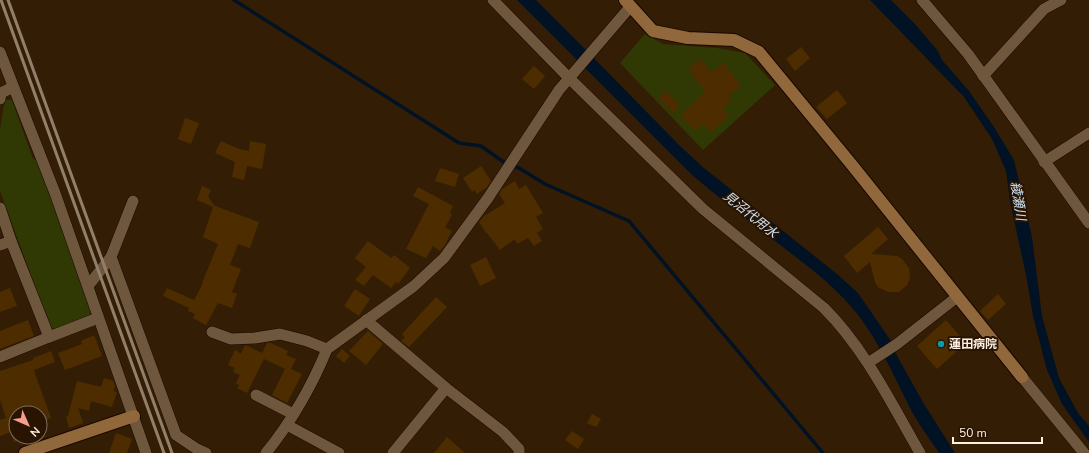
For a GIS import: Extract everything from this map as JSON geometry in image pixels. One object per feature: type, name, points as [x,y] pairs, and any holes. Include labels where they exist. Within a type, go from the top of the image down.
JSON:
[{"type":"street","points":[[494,0],[569,78],[703,209],[824,308],[840,324],[868,363],[920,453]]},
{"type":"street","points":[[922,0],[954,37],[1089,223]]},
{"type":"street","points":[[983,76],[1044,8],[1061,0]]},
{"type":"street","points":[[266,453],[287,425],[321,364],[327,350],[414,286],[444,258],[488,198],[558,90],[591,53],[628,4],[653,31],[688,38],[734,40],[759,52],[1084,453]]},
{"type":"street","points":[[0,52],[4,75],[13,88],[55,193],[146,453]]},
{"type":"street","points":[[0,99],[1,93],[13,88]]},
{"type":"street","points":[[1044,162],[1089,133]]},
{"type":"street","points":[[88,286],[111,257],[133,201]]},
{"type":"street","points":[[0,208],[11,241],[49,337]]},
{"type":"street","points":[[0,245],[11,241]]},
{"type":"street","points":[[111,257],[176,435],[197,449],[206,453]]},
{"type":"street","points":[[868,363],[894,346],[957,297]]},
{"type":"street","points":[[0,357],[98,318]]},
{"type":"street","points":[[366,320],[446,388],[503,432],[519,449],[519,453]]},
{"type":"street","points":[[212,332],[231,339],[255,338],[280,334],[307,341],[327,350]]},
{"type":"street","points":[[393,453],[446,388]]},
{"type":"street","points":[[256,395],[293,414]]},
{"type":"street","points":[[25,453],[134,416]]},
{"type":"street","points":[[287,425],[339,453]]},
{"type":"green space","points":[[645,34],[663,44],[717,48],[745,53],[775,85],[703,150],[620,63]]},
{"type":"green space","points":[[5,100],[12,100],[33,159],[39,161],[93,309],[88,317],[58,330],[50,327],[0,191],[0,129]]},
{"type":"water","name":"見沼代用水","points":[[517,0],[536,0],[681,147],[704,168],[837,274],[858,293],[891,341],[895,352],[924,404],[955,453],[939,453],[914,416],[890,367],[874,339],[866,326],[846,301],[814,271],[691,174]]},
{"type":"water","name":"綾瀬川","points":[[870,0],[891,0],[914,23],[938,51],[942,60],[969,91],[994,127],[1014,160],[1032,237],[1042,316],[1059,378],[1078,413],[1089,426],[1089,442],[1062,404],[1047,370],[1033,316],[1010,201],[1006,171],[992,139],[964,97]]},
{"type":"building","points":[[801,47],[810,58],[795,71],[786,59]]},
{"type":"building","points":[[701,59],[711,72],[724,63],[741,86],[728,96],[732,100],[723,109],[729,115],[711,133],[703,124],[696,131],[680,116],[705,92],[688,69]]},
{"type":"building","points":[[534,66],[545,76],[534,89],[522,79]]},
{"type":"building","points":[[665,90],[680,106],[673,113],[658,98]]},
{"type":"building","points":[[837,90],[847,103],[827,119],[816,107]]},
{"type":"building","points":[[185,118],[199,123],[191,144],[178,139]]},
{"type":"building","points":[[221,141],[239,149],[249,151],[250,141],[266,144],[262,169],[247,166],[244,180],[232,177],[235,162],[215,153]]},
{"type":"building","points":[[481,166],[491,181],[487,187],[477,194],[475,190],[472,192],[463,178]]},
{"type":"building","points":[[440,168],[459,174],[455,187],[435,181]]},
{"type":"building","points":[[515,181],[519,189],[526,185],[543,213],[536,217],[543,229],[537,233],[542,241],[534,246],[528,238],[517,244],[515,239],[500,250],[479,222],[484,216],[505,203],[499,194],[502,189]]},
{"type":"building","points":[[202,186],[211,190],[208,197],[215,206],[259,222],[250,248],[238,244],[230,265],[241,269],[232,292],[237,294],[232,308],[218,303],[206,325],[193,318],[195,314],[188,311],[189,308],[163,296],[167,288],[194,300],[203,283],[218,244],[203,237],[213,207],[197,200]]},
{"type":"building","points":[[418,187],[453,206],[450,213],[452,215],[445,227],[452,231],[447,242],[440,251],[433,246],[426,258],[406,249],[429,204],[413,196]]},
{"type":"building","points":[[878,227],[888,239],[871,254],[897,256],[902,259],[909,268],[910,279],[907,285],[899,292],[888,292],[878,287],[875,282],[870,262],[857,273],[844,256]]},
{"type":"building","points":[[368,241],[391,258],[394,255],[410,268],[398,284],[396,282],[391,288],[373,275],[364,286],[355,280],[366,267],[355,258]]},
{"type":"building","points":[[486,257],[496,278],[480,286],[470,265]]},
{"type":"building","points":[[10,288],[17,306],[0,312],[0,292]]},
{"type":"building","points":[[355,289],[370,299],[359,316],[344,306]]},
{"type":"building","points":[[998,294],[1006,304],[988,320],[980,311]]},
{"type":"building","points":[[436,297],[447,307],[409,347],[401,341],[405,337],[402,334]]},
{"type":"building","points":[[28,320],[34,336],[0,349],[0,331]]},
{"type":"building","name":"蓮田病院","points":[[946,320],[966,343],[937,369],[917,346]]},
{"type":"building","points":[[368,331],[383,344],[366,365],[349,351]]},
{"type":"building","points":[[94,335],[102,356],[65,370],[58,353],[82,344],[81,341]]},
{"type":"building","points":[[267,343],[271,343],[288,351],[286,355],[296,359],[291,369],[302,374],[287,403],[272,395],[285,369],[264,359],[247,393],[237,388],[239,385],[236,383],[240,375],[233,372],[235,368],[228,365],[235,350],[241,354],[245,345],[262,353]]},
{"type":"building","points":[[342,349],[350,356],[344,363],[336,356]]},
{"type":"building","points":[[51,351],[55,362],[34,370],[46,405],[8,405],[8,433],[0,436],[0,420],[6,418],[0,400],[0,371],[33,360],[33,358]]},
{"type":"building","points":[[104,378],[113,381],[115,386],[113,391],[117,392],[112,407],[91,401],[89,411],[78,408],[83,423],[69,428],[66,417],[68,416],[77,381],[101,387]]},
{"type":"building","points":[[48,410],[51,418],[48,419]]},
{"type":"building","points":[[592,414],[601,419],[596,427],[587,423]]},
{"type":"building","points":[[572,431],[584,439],[578,449],[565,440]]},
{"type":"building","points":[[116,433],[132,439],[127,453],[109,453]]},
{"type":"building","points":[[447,437],[465,453],[434,453]]},
{"type":"waterway","points":[[234,0],[459,143],[481,146],[505,163],[519,168],[545,184],[629,221],[823,453]]},
{"type":"railway","points":[[1,0],[164,453]]},
{"type":"railway","points":[[8,0],[172,453]]},
{"type":"place","name":"蓮田病院","points":[[941,344]]}]
